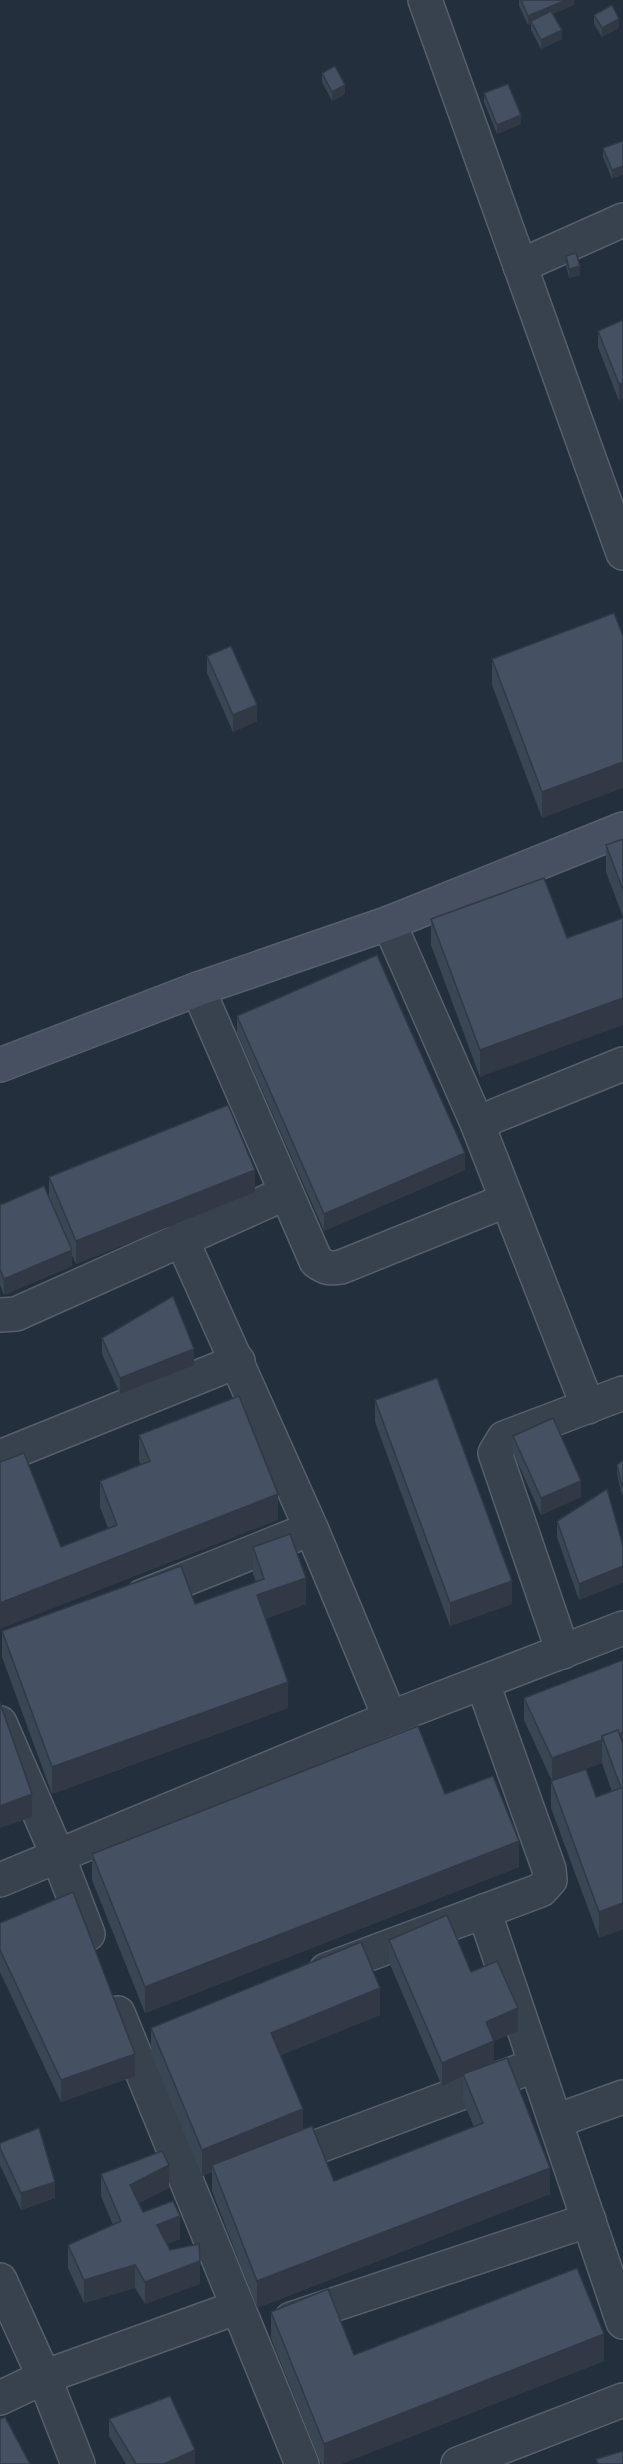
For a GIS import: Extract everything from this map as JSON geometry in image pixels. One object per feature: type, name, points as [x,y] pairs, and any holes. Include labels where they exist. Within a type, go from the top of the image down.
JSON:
[{"type":"street","points":[[425,0],[623,553]]},
{"type":"street","points":[[520,266],[623,220]]},
{"type":"street","points":[[0,1065],[198,989],[389,923],[623,828]]},
{"type":"street","points":[[389,923],[477,1123],[588,1407]]},
{"type":"street","points":[[198,989],[316,1261],[329,1269],[341,1267],[507,1200]]},
{"type":"street","points":[[477,1123],[623,1064]]},
{"type":"street","points":[[0,1315],[16,1314],[286,1193]]},
{"type":"street","points":[[182,1238],[311,1528],[390,1718]]},
{"type":"street","points":[[0,1457],[238,1361]]},
{"type":"street","points":[[563,1652],[495,1453],[504,1438],[623,1393]]},
{"type":"street","points":[[111,1609],[311,1528]]},
{"type":"street","points":[[0,1880],[390,1718],[623,1628]]},
{"type":"street","points":[[296,1981],[541,1890],[550,1880],[549,1869],[483,1684]]},
{"type":"street","points":[[0,1724],[58,1856],[130,2043],[302,2464]]},
{"type":"street","points":[[484,1911],[623,2322]]},
{"type":"street","points":[[130,2043],[163,2031]]},
{"type":"street","points":[[191,2193],[536,2065]]},
{"type":"street","points":[[556,2121],[623,2097]]},
{"type":"street","points":[[0,2398],[44,2377],[589,2220]]},
{"type":"street","points":[[0,2280],[44,2377],[78,2464]]},
{"type":"street","points":[[458,2464],[623,2400]]},
{"type":"building","points":[[521,0],[566,0],[528,16]]},
{"type":"building","points":[[612,5],[619,19],[602,28],[594,15]]},
{"type":"building","points":[[551,11],[562,30],[541,40],[531,21]]},
{"type":"building","points":[[335,66],[345,85],[332,92],[322,73]]},
{"type":"building","points":[[508,84],[521,115],[497,125],[484,93]]},
{"type":"building","points":[[623,141],[623,166],[612,170],[603,148]]},
{"type":"building","points":[[576,253],[580,266],[569,269],[566,256]]},
{"type":"building","points":[[623,320],[623,383],[619,384],[598,331]]},
{"type":"building","points":[[614,613],[623,636],[623,762],[542,792],[492,659]]},
{"type":"building","points":[[231,646],[257,705],[233,715],[207,656]]},
{"type":"building","points":[[623,839],[623,890],[606,845]]},
{"type":"building","points":[[544,878],[567,938],[623,918],[623,998],[480,1050],[431,919]]},
{"type":"building","points":[[377,955],[465,1153],[324,1214],[237,1016]]},
{"type":"building","points":[[228,1105],[255,1170],[76,1241],[49,1177]]},
{"type":"building","points":[[44,1186],[72,1250],[4,1279],[0,1269],[0,1205]]},
{"type":"building","points":[[173,1296],[194,1349],[120,1378],[102,1338]]},
{"type":"building","points":[[437,1378],[512,1581],[450,1603],[375,1400]]},
{"type":"building","points":[[239,1396],[278,1494],[0,1603],[0,1462],[24,1453],[61,1547],[117,1525],[100,1481],[150,1461],[139,1435]]},
{"type":"building","points":[[553,1418],[581,1481],[541,1498],[513,1436]]},
{"type":"building","points":[[623,1460],[623,1486],[622,1486],[617,1465]]},
{"type":"building","points":[[607,1489],[623,1546],[623,1566],[579,1584],[557,1521]]},
{"type":"building","points":[[290,1534],[306,1578],[257,1595],[288,1682],[52,1767],[2,1631],[181,1566],[195,1604],[264,1579],[253,1547]]},
{"type":"building","points":[[623,1660],[623,1732],[619,1734],[618,1730],[602,1736],[602,1740],[552,1758],[524,1698]]},
{"type":"building","points":[[0,1703],[32,1794],[0,1806]]},
{"type":"building","points":[[418,1726],[445,1794],[493,1776],[519,1841],[145,1987],[92,1854]]},
{"type":"building","points":[[618,1730],[623,1744],[623,1903],[599,1912],[551,1781],[586,1769],[596,1797],[621,1788],[602,1736]]},
{"type":"building","points":[[73,1892],[135,2054],[61,2080],[0,1950],[0,1923]]},
{"type":"building","points":[[447,1915],[471,1972],[497,1961],[518,2008],[486,2022],[494,2041],[442,2063],[389,1940]]},
{"type":"building","points":[[361,1942],[380,1988],[271,2033],[303,2109],[202,2150],[151,2028]]},
{"type":"building","points":[[507,2058],[550,2168],[257,2281],[212,2165],[312,2126],[334,2181],[483,2123],[463,2074]]},
{"type":"building","points":[[39,2128],[55,2182],[21,2193],[0,2148],[0,2143]]},
{"type":"building","points":[[162,2151],[169,2165],[130,2185],[143,2212],[173,2201],[180,2216],[157,2225],[170,2250],[199,2244],[200,2261],[145,2282],[135,2265],[84,2280],[68,2245],[121,2221],[101,2174]]},
{"type":"building","points":[[577,2268],[604,2334],[324,2444],[271,2312],[328,2289],[354,2355]]},
{"type":"building","points":[[170,2396],[195,2450],[164,2464],[136,2464],[109,2419]]},
{"type":"building","points":[[5,2417],[30,2464],[0,2464],[0,2419]]},
{"type":"building","points":[[623,2451],[623,2464],[598,2464],[596,2459]]}]
